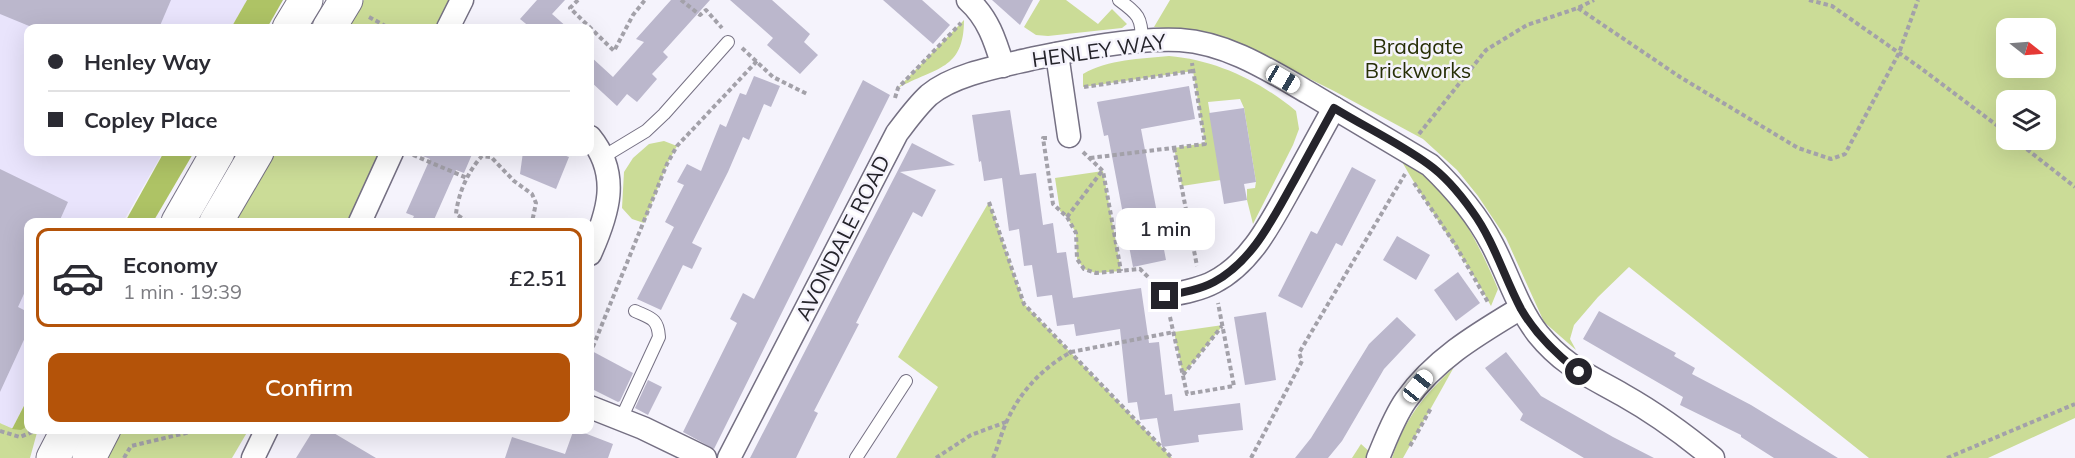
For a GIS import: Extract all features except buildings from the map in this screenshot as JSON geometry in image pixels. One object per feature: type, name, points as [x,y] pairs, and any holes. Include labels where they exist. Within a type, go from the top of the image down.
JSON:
[{"type":"main road","points":[[291,24],[306,0]]},
{"type":"main road","points":[[331,24],[346,0]]},
{"type":"main road","points":[[180,218],[216,156]]},
{"type":"main road","points":[[218,218],[255,156]]},
{"type":"main road","points":[[53,458],[65,434]]},
{"type":"main road","points":[[89,458],[101,434]]},
{"type":"street","points":[[450,24],[462,0]]},
{"type":"street","points":[[971,3],[980,11],[992,30],[1003,66]]},
{"type":"street","name":"HENLEY WAY","points":[[1003,66],[1057,54],[1142,42],[1189,42],[1215,47],[1249,59],[1334,108],[1401,154],[1430,165],[1452,186],[1473,212],[1492,245],[1521,308],[1537,333],[1557,355],[1579,372],[1659,416],[1713,458]]},
{"type":"street","points":[[1057,54],[1069,136]]},
{"type":"street","name":"AVONDALE ROAD","points":[[729,458],[897,133],[915,109],[931,93],[955,80],[1003,66]]},
{"type":"street","points":[[1165,296],[1208,284],[1240,262],[1268,227],[1334,108]]},
{"type":"street","points":[[594,143],[603,158],[609,190],[603,225],[594,245]]},
{"type":"street","points":[[362,218],[390,156]]},
{"type":"street","points":[[1378,458],[1405,402],[1430,370],[1460,345],[1521,308]]},
{"type":"street","points":[[594,409],[643,428],[705,458]]},
{"type":"street","points":[[257,457],[265,434]]},
{"type":"lane","points":[[1119,0],[1137,13],[1141,21],[1142,42]]},
{"type":"lane","points":[[603,158],[646,131],[728,42]]},
{"type":"lane","points":[[621,419],[659,337],[659,327],[655,320],[635,311]]},
{"type":"lane","points":[[856,458],[906,381]]},
{"type":"path","points":[[578,0],[570,8],[586,24]]},
{"type":"path","points":[[594,31],[614,51],[633,15],[645,0]]},
{"type":"path","points":[[1251,458],[1302,361],[1299,353],[1401,154],[1486,50],[1527,25],[1578,8],[1594,0]]},
{"type":"path","points":[[1809,0],[1832,6],[1996,126]]},
{"type":"path","points":[[1578,8],[1680,76],[1798,148],[1831,159],[1845,154],[1899,53],[1918,0]]},
{"type":"path","points":[[906,122],[896,110],[894,99],[898,88],[964,20],[971,3]]},
{"type":"path","points":[[1089,158],[1205,144],[1189,42]]},
{"type":"path","points":[[594,344],[667,164],[677,146],[757,61]]},
{"type":"path","points":[[1062,91],[1193,71]]},
{"type":"path","points":[[1121,271],[1103,171],[1069,136],[1043,138],[1053,204],[1067,217],[1076,233],[1077,259],[1084,269],[1096,273],[1121,271],[1140,269],[1165,296],[1186,394],[1234,386],[1223,325],[1208,284],[1174,148]]},
{"type":"path","points":[[2028,150],[2075,187]]},
{"type":"path","points":[[1401,154],[1419,193],[1456,246],[1499,321]]},
{"type":"path","points":[[414,156],[467,178]]},
{"type":"path","points":[[462,218],[456,214],[457,204],[474,164],[482,156],[491,158],[514,181],[532,194],[536,203],[533,218]]},
{"type":"path","points":[[1067,217],[1103,171]]},
{"type":"path","points":[[990,202],[1024,304],[1172,458]]},
{"type":"path","points":[[1183,375],[1223,325]]},
{"type":"path","points":[[993,458],[1006,422],[1023,394],[1041,372],[1071,352],[1174,332]]},
{"type":"path","points":[[1947,458],[2075,404]]},
{"type":"path","points":[[936,458],[971,435],[1006,422]]},
{"type":"path","points":[[0,431],[20,437],[28,434]]},
{"type":"path","points":[[124,458],[131,446],[182,434]]},
{"type":"shaded area","points":[[0,0],[247,0],[233,24],[24,24],[24,156],[161,156],[125,218],[24,218],[24,405],[12,429],[0,423]]},
{"type":"green space","points":[[247,0],[283,0],[269,24],[233,24]]},
{"type":"green space","points":[[364,0],[449,0],[440,24],[346,24]]},
{"type":"green space","points":[[1040,0],[1066,0],[1098,24],[1112,9],[1127,24],[1122,28],[1048,36],[1036,35],[1024,27]]},
{"type":"green space","name":"Bradgate Brickworks","points":[[1170,0],[2075,0],[2075,418],[1988,458],[1869,458],[1629,267],[1598,297],[1574,325],[1570,339],[1576,350],[1544,322],[1506,238],[1478,196],[1457,170],[1423,139],[1334,91],[1239,44],[1197,31],[1154,27]]},
{"type":"green space","points":[[964,20],[963,36],[953,58],[936,70],[898,88]]},
{"type":"green space","points":[[1169,56],[1204,62],[1237,74],[1268,90],[1296,111],[1299,129],[1293,145],[1253,224],[1247,200],[1247,189],[1255,188],[1256,182],[1244,108],[1240,99],[1208,102],[1221,180],[1182,186],[1174,148],[1205,143],[1193,71],[1083,87],[1083,74],[1103,65],[1125,60]]},
{"type":"green space","points":[[664,141],[677,146],[667,164],[644,223],[632,219],[622,208],[624,172],[633,158],[649,144]]},
{"type":"green space","points":[[162,156],[192,156],[155,218],[127,218]]},
{"type":"green space","points":[[271,156],[381,156],[352,218],[236,218]]},
{"type":"green space","points":[[1401,160],[1419,170],[1434,183],[1460,215],[1498,289],[1491,306],[1423,197]]},
{"type":"green space","points":[[1103,171],[1121,271],[1096,273],[1084,269],[1077,259],[1076,233],[1067,217],[1060,211],[1055,178]]},
{"type":"green space","points":[[989,202],[1024,304],[1172,458],[896,458],[938,387],[898,357]]},
{"type":"green space","points":[[1223,325],[1183,375],[1174,332]]},
{"type":"green space","points":[[1454,367],[1403,458],[1392,458],[1403,430],[1417,408]]},
{"type":"green space","points":[[24,406],[24,428],[12,429]]},
{"type":"green space","points":[[0,423],[14,429],[24,428],[24,434],[37,434],[30,458],[0,458]]},
{"type":"green space","points":[[120,434],[246,434],[232,458],[108,458]]},
{"type":"green space","points":[[1361,444],[1371,453],[1369,458],[1352,458]]},
{"type":"route","points":[[1165,296],[1190,291],[1214,282],[1240,262],[1255,246],[1268,227],[1334,108],[1430,165],[1452,186],[1473,212],[1492,245],[1521,308],[1537,333],[1557,355],[1579,372]]}]
